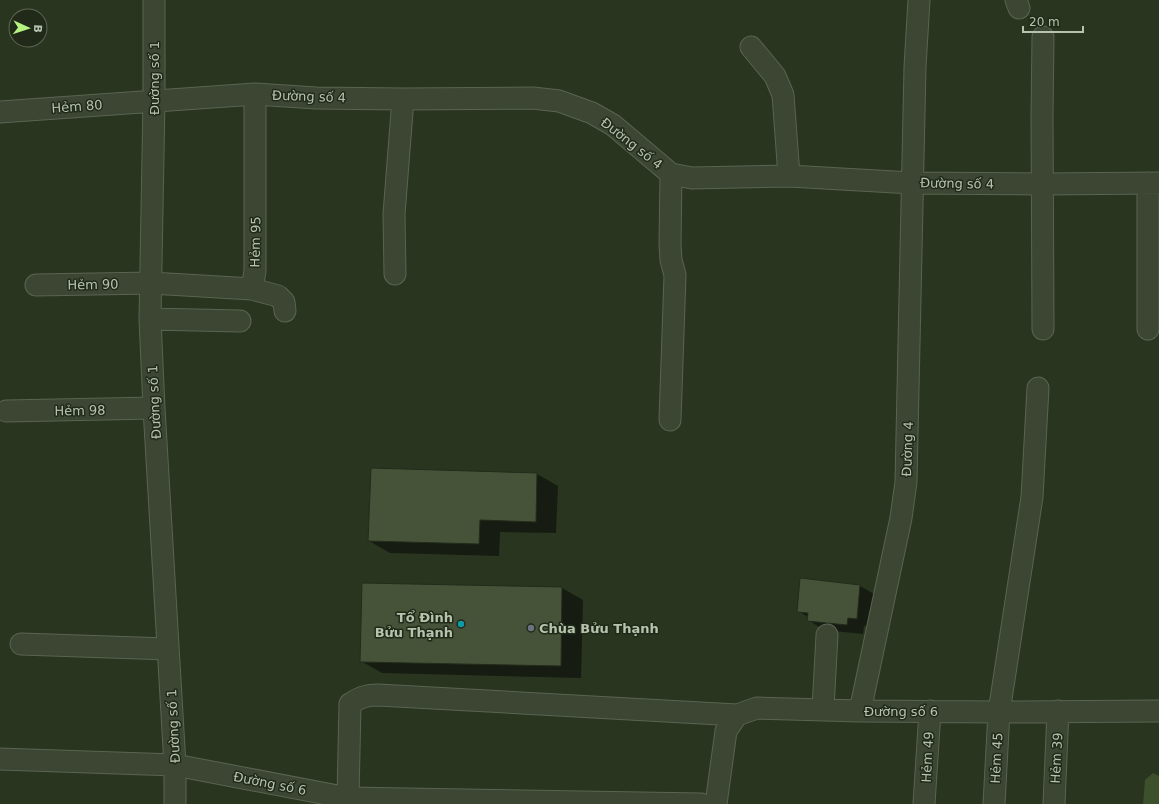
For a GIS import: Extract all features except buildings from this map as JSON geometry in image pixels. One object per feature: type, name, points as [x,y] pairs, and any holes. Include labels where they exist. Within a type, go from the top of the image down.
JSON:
[{"type":"street","name":"Đường số 1","points":[[154,0],[154,100],[150,319],[175,765],[175,804]]},
{"type":"street","name":"Đường 4","points":[[860,711],[902,518],[906,482],[914,66],[919,0]]},
{"type":"street","points":[[1043,36],[1042,115],[1044,329]]},
{"type":"street","points":[[751,47],[775,76],[783,95],[789,176]]},
{"type":"street","name":"Đường số 4","points":[[154,100],[255,94],[316,98],[533,98],[559,101],[592,113],[613,125],[671,174],[692,178],[789,176],[912,183],[1154,183]]},
{"type":"street","name":"Hẻm 95","points":[[252,289],[255,270],[255,94]]},
{"type":"street","points":[[395,274],[394,214],[403,99]]},
{"type":"street","name":"Hẻm 80","points":[[0,112],[154,100]]},
{"type":"street","points":[[670,420],[675,282],[670,244],[671,174]]},
{"type":"street","points":[[1148,329],[1154,183]]},
{"type":"street","points":[[151,283],[252,289],[278,296],[284,302],[286,311]]},
{"type":"street","name":"Hẻm 90","points":[[36,285],[151,283]]},
{"type":"street","points":[[150,319],[240,321]]},
{"type":"street","name":"Hẻm 45","points":[[994,804],[999,712],[1032,497],[1038,388]]},
{"type":"street","name":"Hẻm 98","points":[[6,411],[154,408]]},
{"type":"street","points":[[824,709],[827,635]]},
{"type":"street","points":[[21,644],[168,649]]},
{"type":"street","points":[[348,798],[350,704],[367,695],[738,715]]},
{"type":"street","name":"Đường số 6","points":[[738,715],[758,708],[860,711],[1159,711]]},
{"type":"street","name":"Hẻm 49","points":[[924,804],[930,711]]},
{"type":"street","name":"Hẻm 39","points":[[1054,804],[1058,711]]},
{"type":"street","points":[[716,804],[726,731],[738,715]]},
{"type":"street","name":"Đường số 6","points":[[0,759],[175,765],[291,796],[478,803],[701,804]]},
{"type":"shaded area","points":[[1153,773],[1159,776],[1159,804],[1143,804],[1145,780]]},
{"type":"place","name":"Tổ Đình Bửu Thạnh","points":[[461,624]]},
{"type":"place","name":"Chùa Bửu Thạnh","points":[[531,628]]}]
